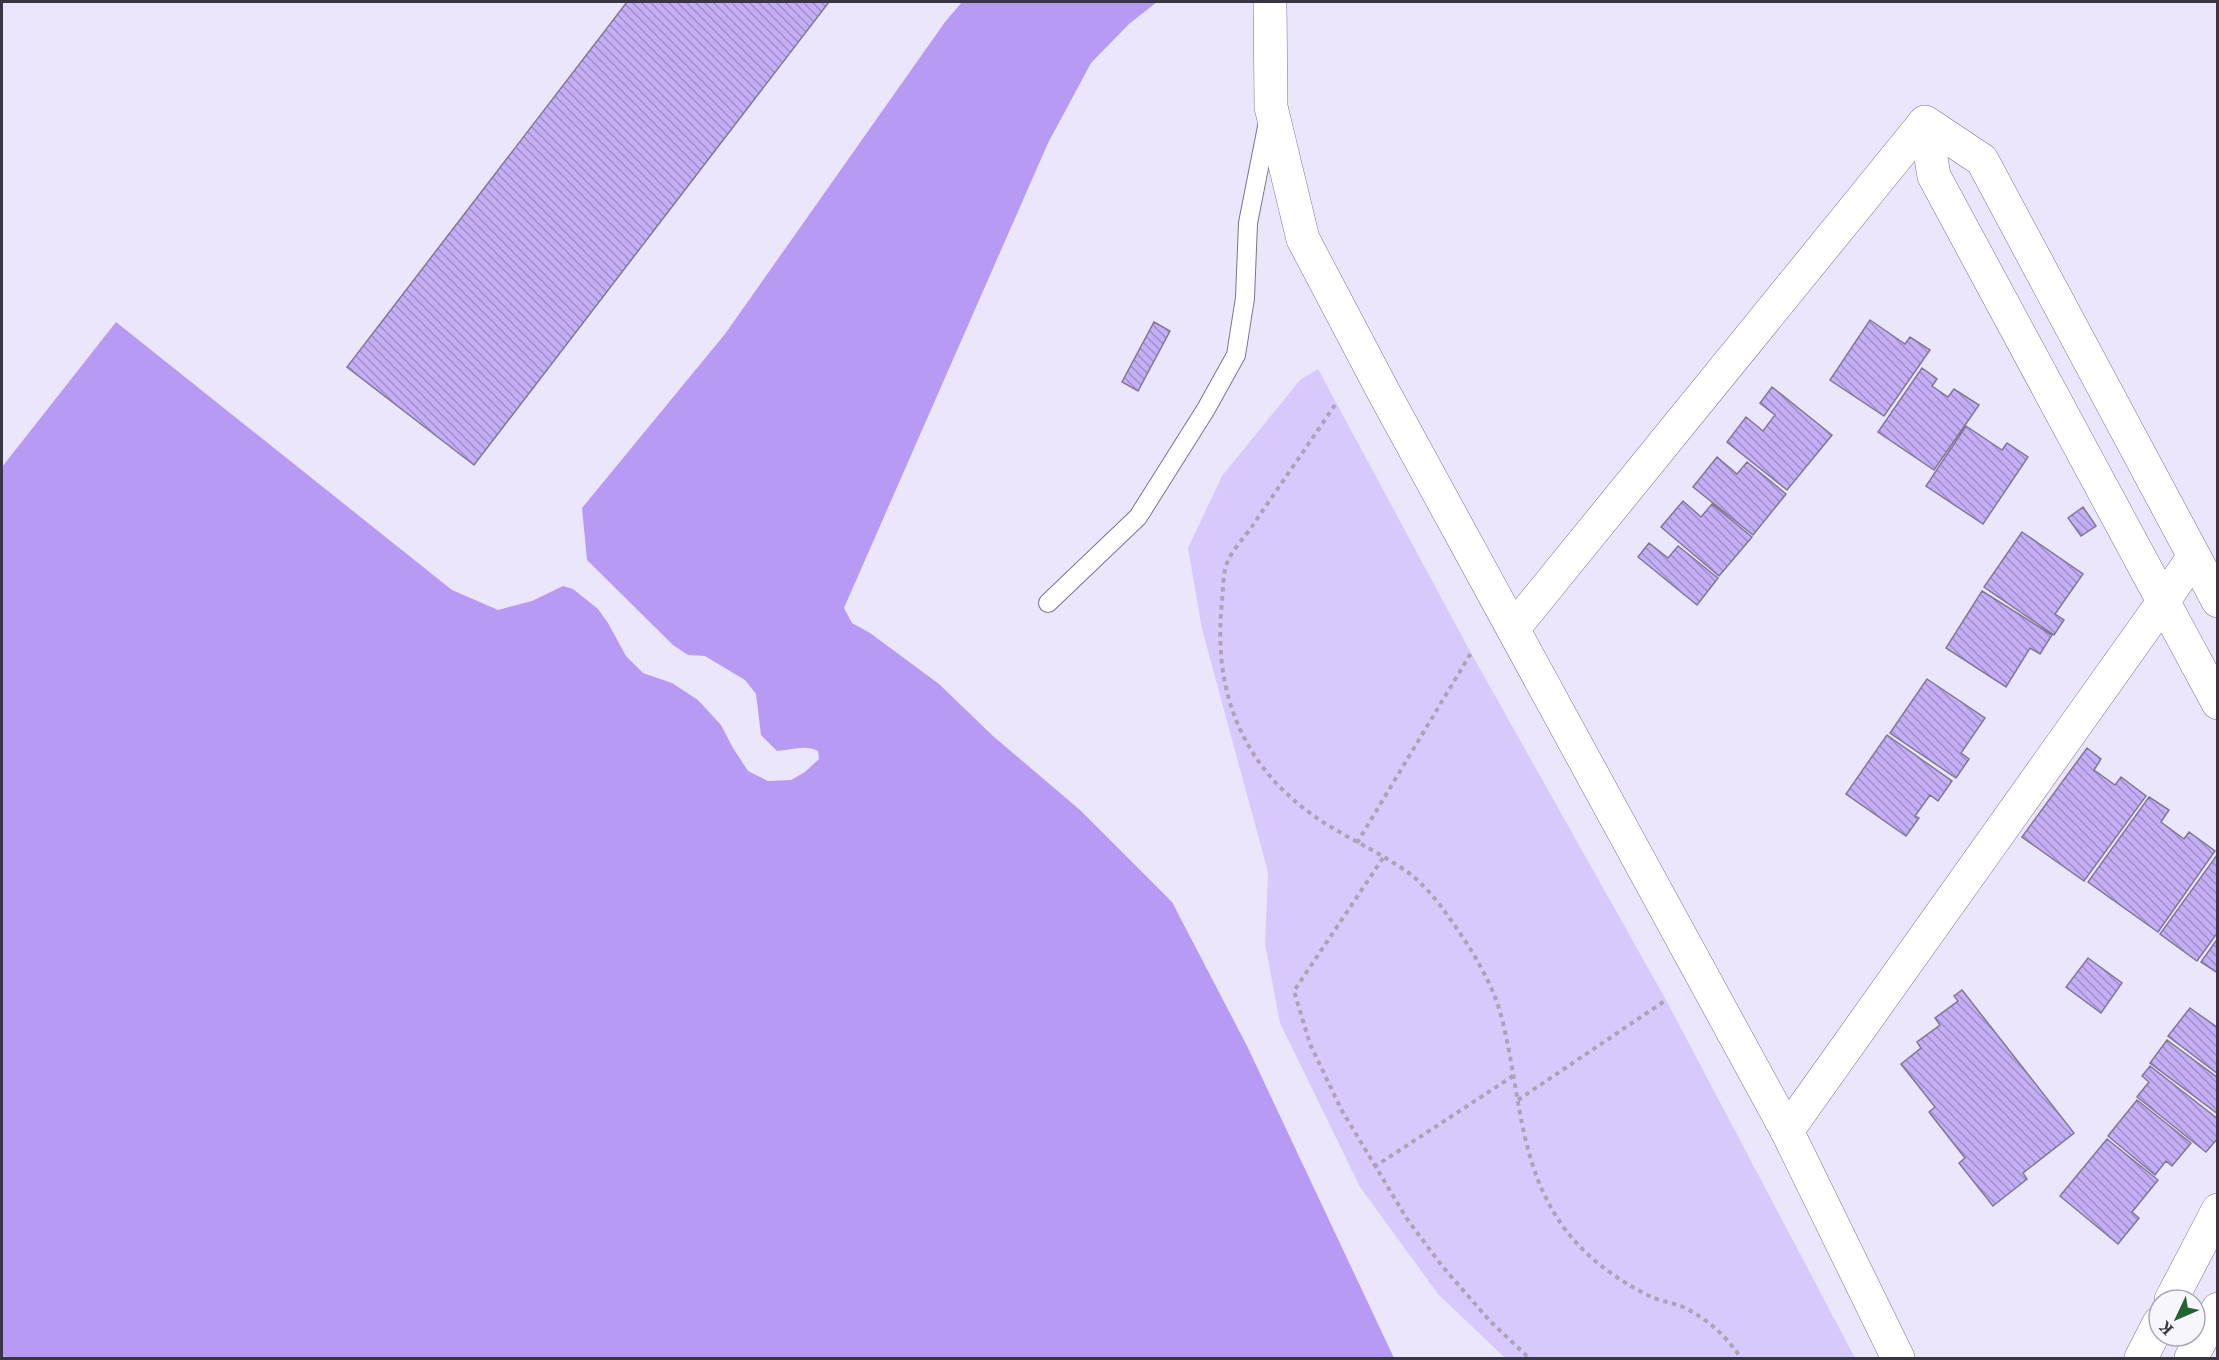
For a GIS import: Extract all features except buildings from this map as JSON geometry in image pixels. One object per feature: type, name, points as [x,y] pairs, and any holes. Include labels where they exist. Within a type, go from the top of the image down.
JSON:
[{"type":"street","points":[[1270,2],[1271,107],[1303,239],[1512,629],[1786,1131],[1898,1359]]},
{"type":"street","points":[[1512,629],[1926,122]]},
{"type":"street","points":[[1926,122],[1982,160],[2217,601]]},
{"type":"street","points":[[1926,122],[1934,176],[2217,703]]},
{"type":"street","points":[[1786,1131],[2194,556]]},
{"type":"street","points":[[2177,1288],[2217,1210]]},
{"type":"street","points":[[2191,1359],[2217,1309]]},
{"type":"lane","points":[[1048,603],[1138,517],[1206,409],[1236,355],[1245,298],[1248,223],[1271,107]]},
{"type":"path","points":[[1335,405],[1226,564],[1218,634],[1230,707],[1247,743],[1267,774],[1290,798],[1318,820],[1415,878],[1441,907],[1490,983],[1501,1016],[1529,1160],[1545,1196],[1568,1233],[1589,1255],[1625,1282],[1656,1299],[1681,1306],[1707,1320],[1731,1343],[1741,1359]]},
{"type":"path","points":[[1357,843],[1470,653]]},
{"type":"path","points":[[1383,858],[1294,991],[1310,1044],[1341,1109],[1407,1219],[1442,1266],[1490,1321],[1529,1359]]},
{"type":"path","points":[[1518,1100],[1666,1000]]},
{"type":"path","points":[[1374,1167],[1513,1076]]},
{"type":"shaded area","points":[[962,2],[1157,2],[1129,24],[1091,63],[1048,143],[844,608],[852,623],[870,633],[939,684],[993,736],[1080,810],[1172,902],[1247,1046],[1394,1358],[2,1358],[2,467],[116,322],[452,590],[498,610],[532,601],[563,586],[573,589],[598,609],[626,656],[643,673],[672,683],[698,700],[721,725],[748,771],[768,781],[791,780],[805,772],[819,759],[818,751],[803,748],[777,751],[761,735],[756,694],[745,680],[705,656],[688,655],[673,645],[587,560],[582,508],[725,334],[945,22]]},
{"type":"shaded area","points":[[1318,369],[1471,653],[1666,1000],[1855,1358],[1505,1358],[1438,1294],[1360,1187],[1280,1023],[1265,944],[1268,872],[1202,629],[1188,548],[1222,476],[1300,380]]}]
